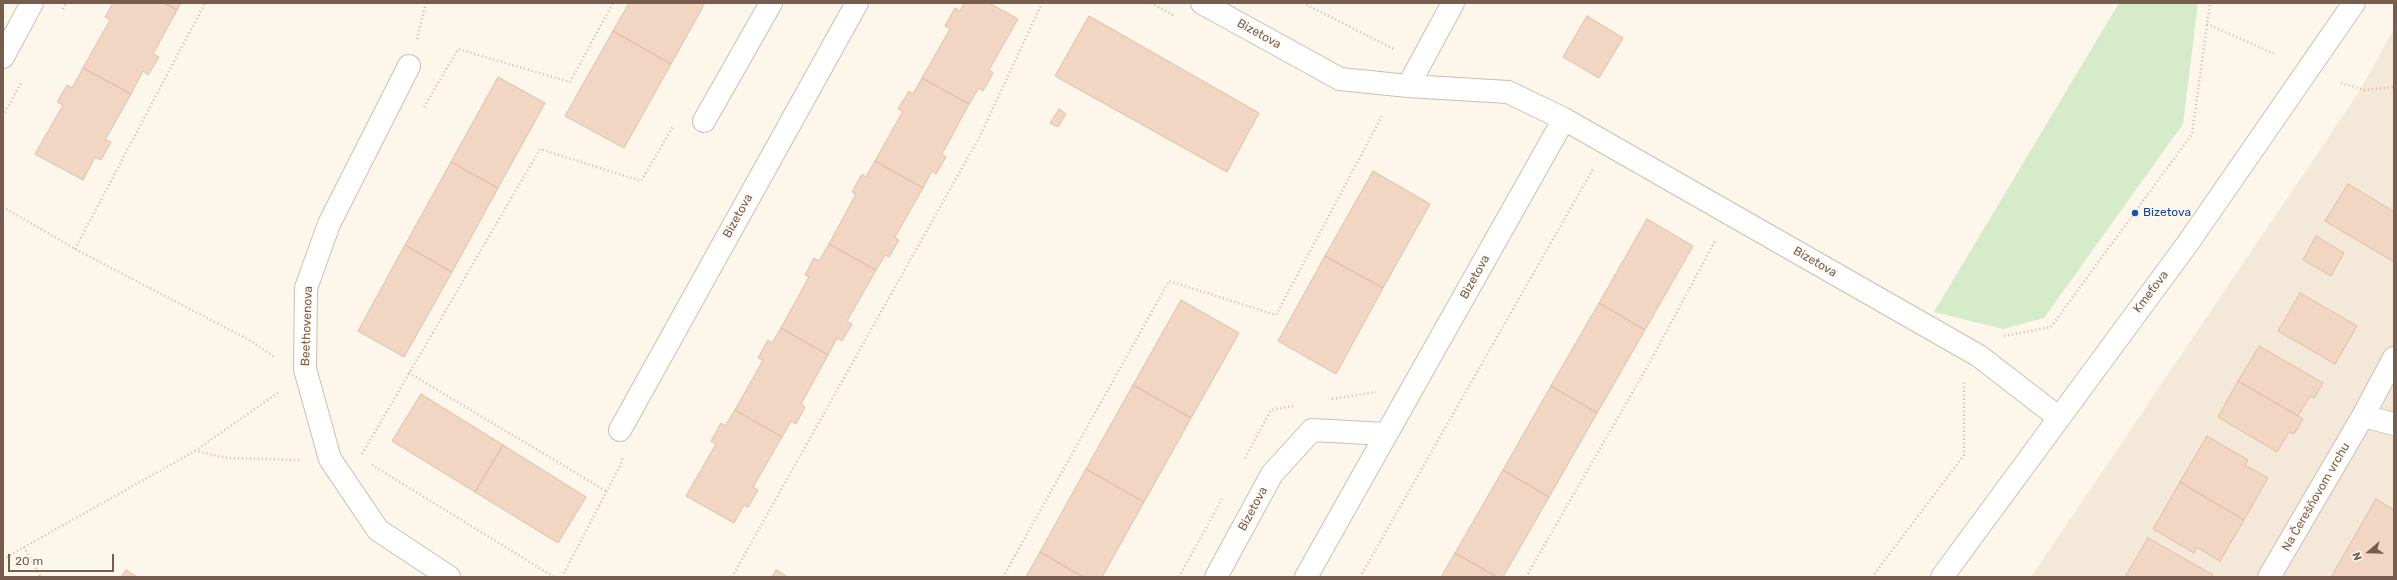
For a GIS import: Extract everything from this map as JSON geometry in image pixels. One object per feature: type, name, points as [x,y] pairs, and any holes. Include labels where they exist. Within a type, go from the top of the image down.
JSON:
[{"type":"street","points":[[3,58],[32,3]]},
{"type":"street","points":[[704,121],[771,3]]},
{"type":"street","name":"Bizetova","points":[[620,430],[857,3]]},
{"type":"street","name":"Bizetova","points":[[1202,3],[1340,79],[1408,86],[1508,92],[1564,119],[1979,356],[2058,417]]},
{"type":"street","points":[[1408,86],[1454,3]]},
{"type":"street","name":"Kmeťova","points":[[1942,577],[2058,417],[2188,243],[2354,3]]},
{"type":"street","name":"Beethovenova","points":[[409,66],[329,224],[306,288],[305,369],[330,459],[378,530],[449,577]]},
{"type":"street","name":"Bizetova","points":[[1306,577],[1564,119]]},
{"type":"street","name":"Na Čerešňovom vrchu","points":[[2269,577],[2363,416],[2394,358]]},
{"type":"street","points":[[2363,416],[2394,424]]},
{"type":"street","name":"Bizetova","points":[[1216,577],[1272,474],[1312,430],[1386,434]]},
{"type":"path","points":[[75,249],[205,3]]},
{"type":"path","points":[[409,66],[426,11],[426,3]]},
{"type":"path","points":[[422,111],[458,49],[570,82],[613,3]]},
{"type":"path","points":[[732,577],[980,136],[1042,3]]},
{"type":"path","points":[[1303,3],[1398,51]]},
{"type":"path","points":[[2001,337],[2052,327],[2192,134],[2210,3]]},
{"type":"path","points":[[2207,24],[2275,54]]},
{"type":"path","points":[[2341,83],[2364,90],[2394,87]]},
{"type":"path","points":[[1003,577],[1169,281],[1276,315],[1386,108]]},
{"type":"path","points":[[360,458],[540,149],[641,182],[676,120]]},
{"type":"path","points":[[1360,577],[1595,167]]},
{"type":"path","points":[[3,207],[75,249],[251,341],[275,357],[276,364]]},
{"type":"path","points":[[1526,577],[1650,362],[1730,214]]},
{"type":"path","points":[[409,373],[606,491]]},
{"type":"path","points":[[1872,577],[1964,455],[1964,376]]},
{"type":"path","points":[[279,385],[282,400]]},
{"type":"path","points":[[1330,400],[1382,391]]},
{"type":"path","points":[[3,559],[195,451],[280,392]]},
{"type":"path","points":[[1244,458],[1271,410],[1300,405]]},
{"type":"path","points":[[562,577],[622,462],[620,430]]},
{"type":"path","points":[[195,451],[228,458],[302,460],[300,452]]},
{"type":"path","points":[[356,451],[360,458],[554,577]]},
{"type":"path","points":[[330,459],[360,458]]},
{"type":"path","points":[[1179,577],[1225,493]]},
{"type":"path","points":[[24,547],[41,577]]},
{"type":"shaded area","points":[[2394,29],[2394,577],[2031,577],[2359,92]]},
{"type":"green space","points":[[2119,3],[2198,3],[2183,124],[2044,318],[2003,329],[1934,312]]},
{"type":"building","points":[[113,3],[164,3],[177,10],[153,54],[159,57],[148,75],[143,71],[131,94],[83,68],[110,20],[105,17]]},
{"type":"building","points":[[164,3],[181,3],[177,10]]},
{"type":"building","points":[[629,3],[705,3],[671,64],[613,31]]},
{"type":"building","points":[[964,3],[989,3],[1018,19],[989,70],[993,73],[983,91],[979,88],[969,104],[922,78],[950,29],[945,26],[955,8],[960,11]]},
{"type":"building","points":[[1089,16],[1259,113],[1227,172],[1055,76]]},
{"type":"building","points":[[1587,16],[1623,38],[1599,78],[1563,57]]},
{"type":"building","points":[[613,31],[671,64],[624,148],[565,116]]},
{"type":"building","points":[[83,68],[131,94],[105,140],[111,142],[101,160],[95,157],[83,180],[35,154],[63,105],[57,102],[67,85],[72,88]]},
{"type":"building","points":[[498,77],[545,103],[498,188],[451,162]]},
{"type":"building","points":[[922,78],[969,104],[942,154],[946,157],[936,174],[932,171],[923,188],[875,161],[903,111],[898,109],[909,91],[913,94]]},
{"type":"building","points":[[1059,109],[1066,114],[1058,127],[1050,123]]},
{"type":"building","points":[[875,161],[923,188],[895,237],[899,240],[889,257],[885,255],[876,270],[829,244],[856,194],[852,192],[862,174],[866,177]]},
{"type":"building","points":[[451,162],[498,188],[452,272],[405,245]]},
{"type":"building","points":[[1373,171],[1430,204],[1383,288],[1325,256]]},
{"type":"building","points":[[2348,184],[2393,211],[2394,208],[2394,262],[2325,221]]},
{"type":"building","points":[[1647,219],[1693,246],[1645,330],[1599,303]]},
{"type":"building","points":[[2316,236],[2344,253],[2331,276],[2303,260]]},
{"type":"building","points":[[829,244],[876,270],[847,321],[852,324],[842,341],[837,338],[828,355],[781,328],[809,277],[805,275],[814,258],[819,261]]},
{"type":"building","points":[[405,245],[452,272],[404,357],[358,331]]},
{"type":"building","points":[[1325,256],[1383,288],[1336,374],[1278,341]]},
{"type":"building","points":[[2300,293],[2357,326],[2335,364],[2278,331]]},
{"type":"building","points":[[1181,300],[1239,333],[1191,418],[1133,385]]},
{"type":"building","points":[[1599,303],[1645,330],[1597,413],[1551,386]]},
{"type":"building","points":[[781,328],[828,355],[801,404],[805,407],[796,424],[791,421],[782,437],[735,410],[763,360],[758,358],[768,340],[772,343]]},
{"type":"building","points":[[2259,346],[2323,383],[2314,398],[2310,396],[2298,416],[2238,381]]},
{"type":"building","points":[[2238,381],[2303,419],[2294,434],[2289,432],[2277,452],[2218,417]]},
{"type":"building","points":[[1133,385],[1191,418],[1144,502],[1086,469]]},
{"type":"building","points":[[1551,386],[1597,413],[1549,497],[1503,470]]},
{"type":"building","points":[[421,394],[503,445],[475,492],[392,441]]},
{"type":"building","points":[[735,410],[782,437],[753,487],[758,490],[748,507],[744,505],[734,523],[686,496],[716,444],[711,441],[721,423],[725,426]]},
{"type":"building","points":[[2207,436],[2248,460],[2245,465],[2268,478],[2244,520],[2180,482]]},
{"type":"building","points":[[503,445],[586,497],[558,543],[475,492]]},
{"type":"building","points":[[1086,469],[1144,502],[1102,577],[1083,577],[1040,552]]},
{"type":"building","points":[[1503,470],[1549,497],[1503,577],[1497,577],[1455,553]]},
{"type":"building","points":[[2180,482],[2244,520],[2220,561],[2196,547],[2194,553],[2153,529]]},
{"type":"building","points":[[2376,499],[2394,510],[2394,577],[2331,577]]},
{"type":"building","points":[[2148,538],[2213,575],[2212,577],[2125,577]]},
{"type":"building","points":[[1040,552],[1083,577],[1026,577]]},
{"type":"building","points":[[1455,553],[1497,577],[1441,577]]},
{"type":"building","points":[[126,570],[137,577],[121,577]]},
{"type":"building","points":[[776,570],[788,577],[772,577]]},
{"type":"place","name":"Bizetova","points":[[2135,213]]}]
